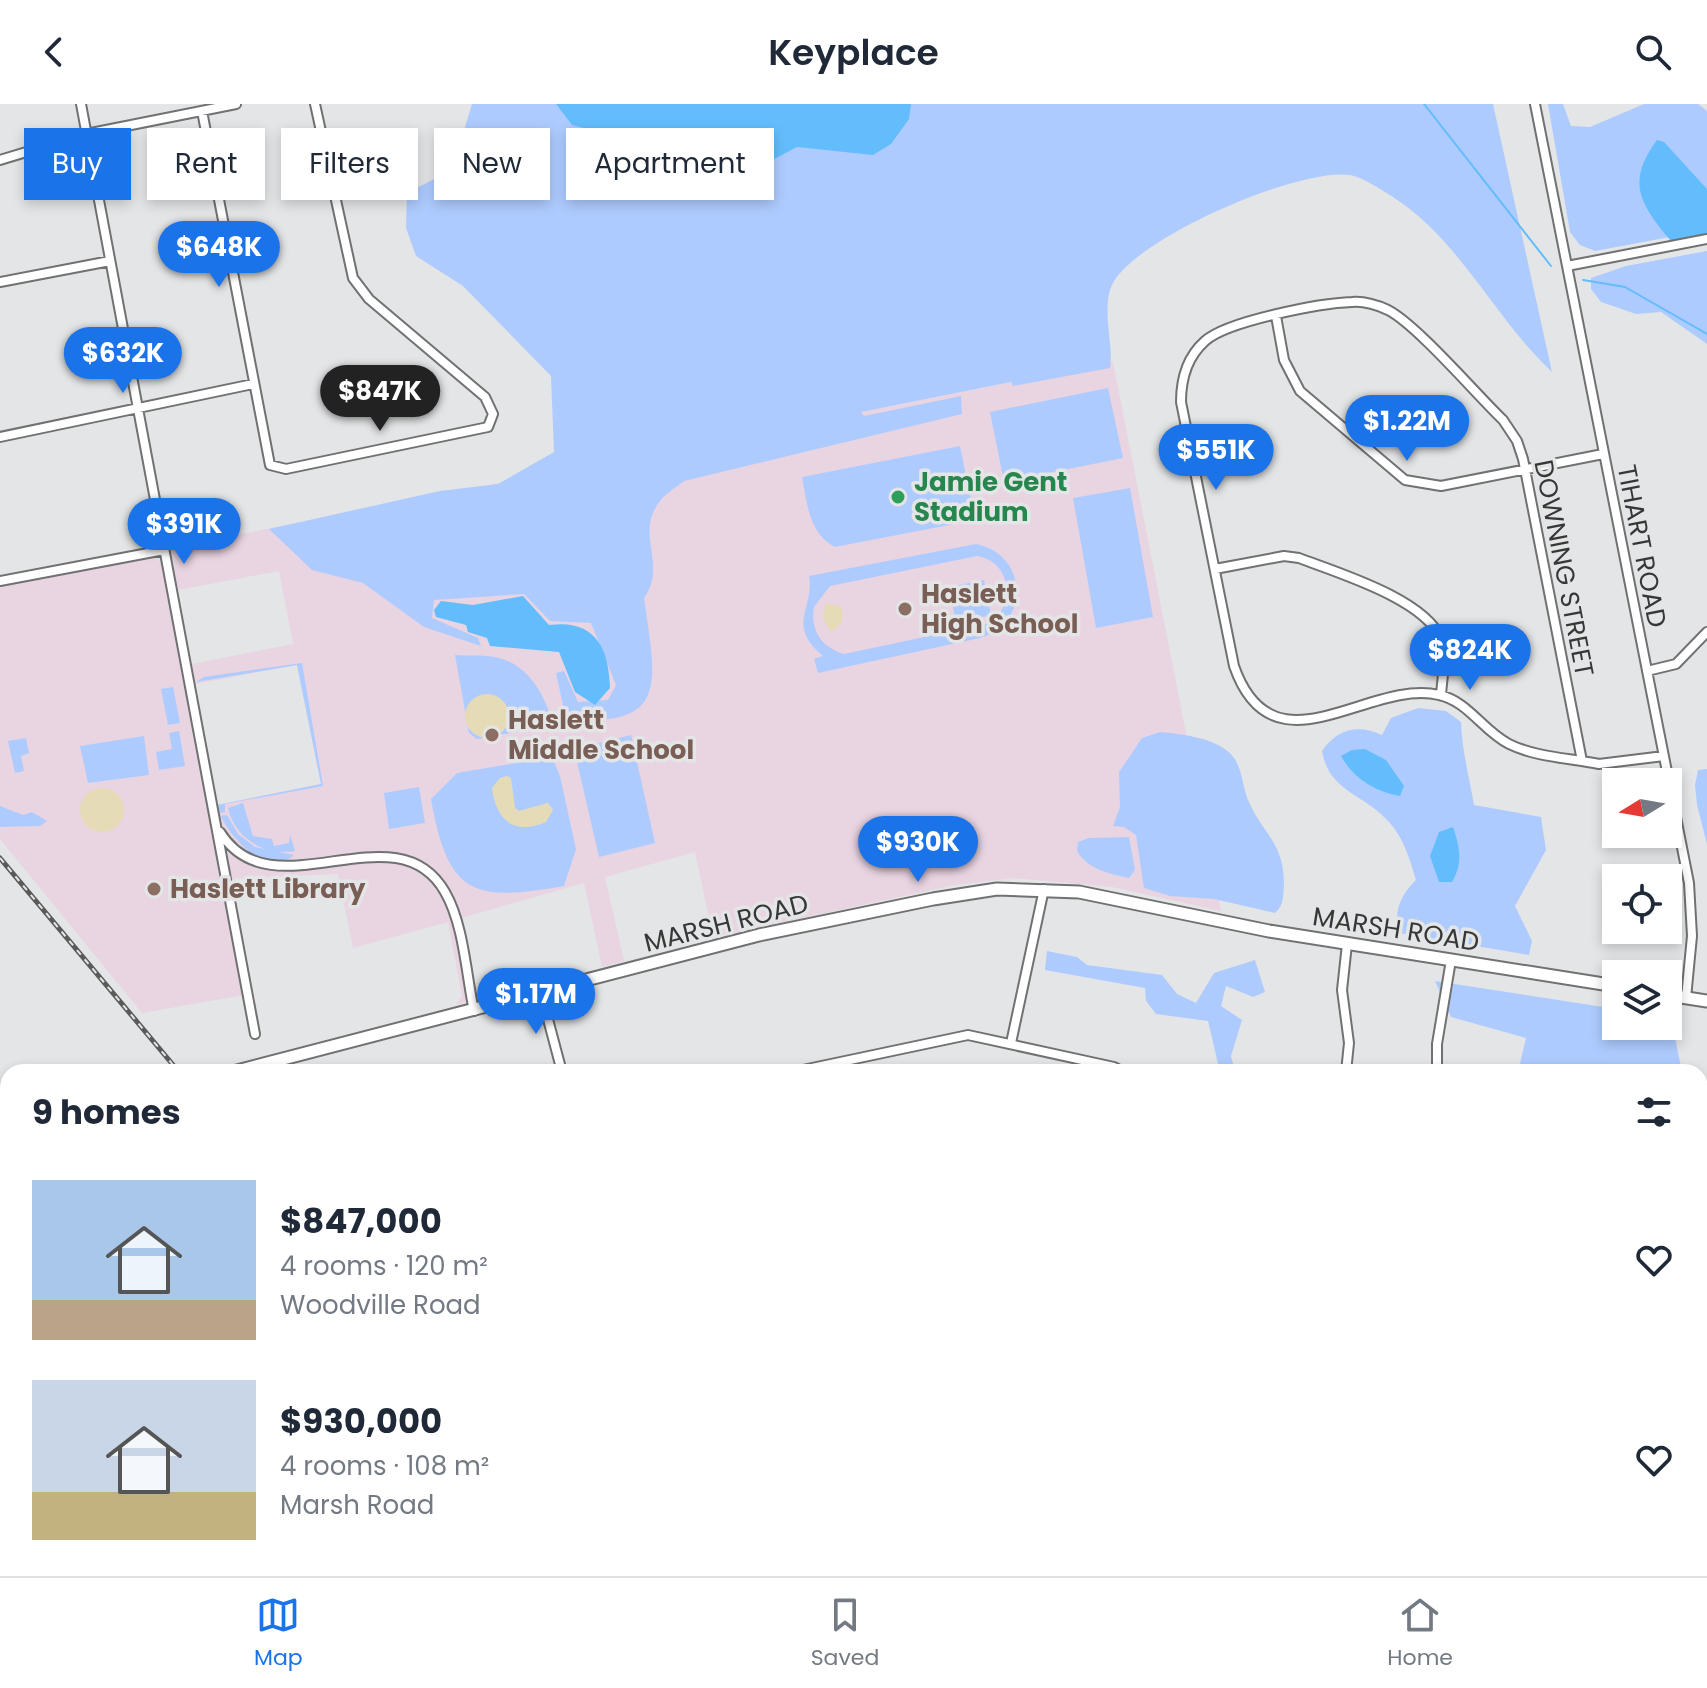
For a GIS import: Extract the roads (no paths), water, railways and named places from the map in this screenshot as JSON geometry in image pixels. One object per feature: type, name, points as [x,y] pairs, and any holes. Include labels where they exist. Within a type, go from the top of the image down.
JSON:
[{"type":"main road","name":"MARSH ROAD","points":[[265,1064],[823,921],[962,893],[1044,889],[1106,897],[1347,944],[1602,984]]},
{"type":"main road","points":[[1682,997],[1707,1001]]},
{"type":"street","points":[[81,104],[85,128]]},
{"type":"street","points":[[116,128],[236,104]]},
{"type":"street","points":[[202,111],[268,461],[275,468],[286,469],[484,428],[491,421],[492,408],[485,397],[369,299],[353,278],[315,104]]},
{"type":"street","name":"TIHART ROAD","points":[[1535,104],[1664,756],[1691,908],[1686,998]]},
{"type":"street","points":[[0,160],[24,153]]},
{"type":"street","points":[[98,200],[255,1034]]},
{"type":"street","points":[[1567,266],[1707,239]]},
{"type":"street","points":[[0,282],[110,261]]},
{"type":"street","name":"DOWNING STREET","points":[[1441,695],[1413,693],[1315,720],[1286,718],[1262,708],[1245,689],[1234,666],[1181,402],[1183,376],[1194,353],[1214,333],[1231,325],[1349,302],[1390,311],[1509,427],[1526,469],[1582,761]]},
{"type":"street","points":[[1276,316],[1284,360],[1300,391],[1398,477],[1419,485],[1441,486],[1603,454]]},
{"type":"street","points":[[0,437],[253,384]]},
{"type":"street","points":[[0,581],[164,550]]},
{"type":"street","points":[[1215,569],[1284,556],[1299,558],[1403,602],[1424,615],[1441,641],[1441,695],[1456,702],[1508,743],[1524,751],[1615,765],[1664,756]]},
{"type":"street","points":[[1647,671],[1676,664],[1707,632]]},
{"type":"street","points":[[215,816],[225,840],[246,856]]},
{"type":"street","points":[[223,860],[246,856],[292,866],[384,856],[405,860],[427,871],[444,890],[454,914],[474,1011]]},
{"type":"street","points":[[1011,1043],[1044,889]]},
{"type":"street","points":[[1347,944],[1342,981],[1349,1043],[1347,1064]]},
{"type":"street","points":[[1437,1064],[1437,1045],[1451,960]]},
{"type":"street","points":[[541,993],[560,1064]]},
{"type":"street","points":[[829,1064],[955,1036],[975,1035],[1101,1064]]},
{"type":"waterway","points":[[1424,104],[1551,266]]},
{"type":"waterway","points":[[1583,280],[1625,287],[1707,334]]},
{"type":"railway","points":[[0,858],[172,1064]]},
{"type":"place","name":"Jamie Gent Stadium","points":[[898,497]]},
{"type":"place","name":"Haslett High School","points":[[905,609]]},
{"type":"place","name":"Haslett Middle School","points":[[492,735]]},
{"type":"place","name":"Haslett Library","points":[[154,889]]}]
